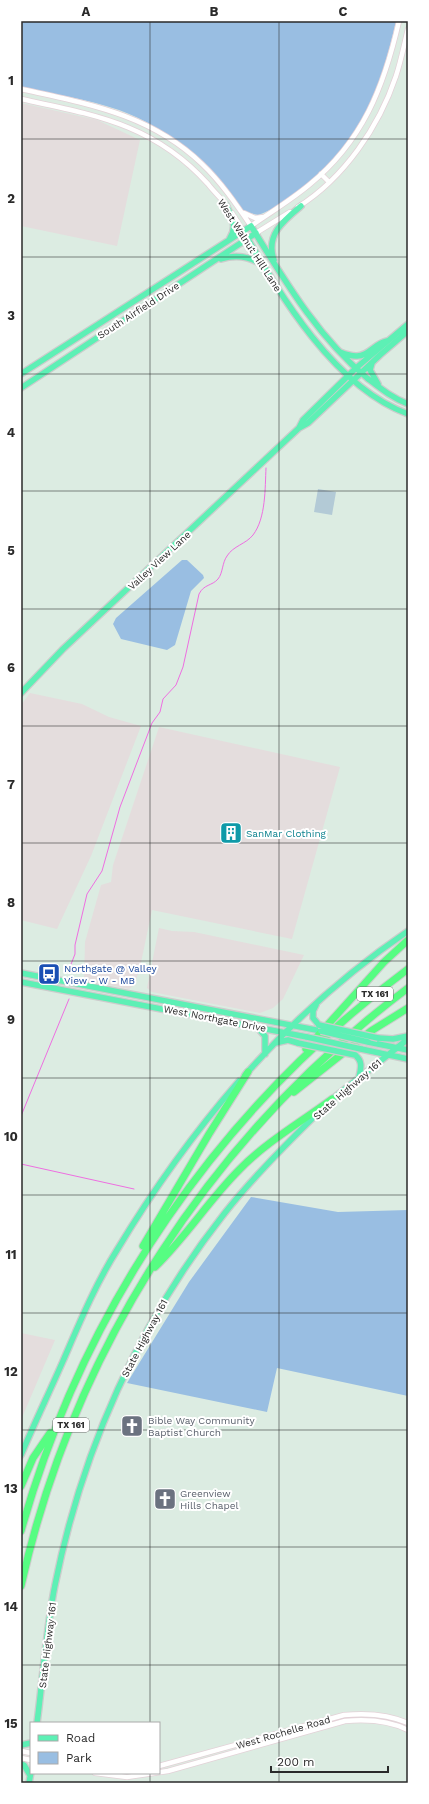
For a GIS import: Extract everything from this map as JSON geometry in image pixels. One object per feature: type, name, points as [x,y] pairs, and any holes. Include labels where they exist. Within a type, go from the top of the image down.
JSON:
[{"type":"highway","points":[[286,1074],[311,1043],[384,962],[408,940]]},
{"type":"highway","name":"TX 161","points":[[21,1531],[38,1475],[57,1423],[92,1344],[130,1275],[166,1218],[194,1180],[242,1122],[286,1074],[343,1020],[408,969]]},
{"type":"highway","name":"TX 161","points":[[21,1586],[44,1498],[73,1420],[110,1339],[147,1274],[180,1224],[240,1145],[320,1061],[374,1014],[408,988]]},
{"type":"highway","points":[[277,1105],[371,1031],[408,1008]]},
{"type":"highway","points":[[130,1275],[149,1234],[248,1072]]},
{"type":"highway","points":[[147,1274],[172,1251],[240,1169],[265,1148],[332,1099]]},
{"type":"highway","points":[[21,1486],[33,1458],[57,1423]]},
{"type":"main road","points":[[226,205],[234,221],[234,228],[230,238]]},
{"type":"main road","points":[[277,269],[272,251],[275,234],[281,223],[301,206]]},
{"type":"main road","name":"South Airfield Drive","points":[[21,374],[230,238],[251,226]]},
{"type":"main road","name":"West Walnut Hill Lane","points":[[251,226],[277,269],[320,331],[361,373],[385,392],[399,401],[408,404]]},
{"type":"main road","name":"West Walnut Hill Lane","points":[[243,231],[309,334],[322,350],[365,390],[384,403],[408,414]]},
{"type":"main road","name":"South Airfield Drive","points":[[21,388],[256,233]]},
{"type":"main road","points":[[213,262],[227,257],[241,256],[255,260],[266,268]]},
{"type":"main road","name":"Valley View Lane","points":[[299,428],[303,420],[356,368],[408,324]]},
{"type":"main road","name":"Valley View Lane","points":[[21,693],[63,649],[299,428],[308,423],[408,331]]},
{"type":"main road","points":[[340,352],[360,356],[380,342],[387,341]]},
{"type":"main road","points":[[372,363],[370,370],[385,392]]},
{"type":"main road","points":[[343,390],[356,387],[365,390]]},
{"type":"main road","points":[[21,1455],[80,1321],[117,1250],[148,1200],[177,1158],[208,1117],[292,1025],[374,957],[408,931]]},
{"type":"main road","name":"West Northgate Drive","points":[[21,973],[292,1025],[408,1050]]},
{"type":"main road","name":"West Northgate Drive","points":[[21,982],[285,1032],[408,1059]]},
{"type":"main road","points":[[318,1003],[313,1010],[313,1018],[320,1025],[378,1038],[408,1038]]},
{"type":"main road","points":[[256,1027],[265,1039],[265,1054]]},
{"type":"main road","name":"State Highway 161","points":[[37,1722],[51,1608],[64,1546],[94,1446],[124,1376],[164,1300],[187,1264],[224,1215],[287,1143],[332,1099],[408,1038]]},
{"type":"main road","points":[[274,1044],[288,1040],[355,1055],[361,1061],[362,1068],[359,1078]]},
{"type":"main road","points":[[21,1764],[24,1765],[30,1772],[29,1783]]},
{"type":"street","points":[[251,226],[304,189],[321,174],[350,142],[368,114],[385,76],[399,21]]},
{"type":"street","points":[[256,233],[301,206],[329,182],[366,138],[383,109],[396,76],[408,29]]},
{"type":"street","name":"West Walnut Hill Lane","points":[[21,89],[105,108],[160,132],[201,163],[224,188],[251,226]]},
{"type":"street","name":"West Walnut Hill Lane","points":[[21,99],[102,117],[132,128],[156,141],[176,154],[199,174],[226,205],[243,231]]},
{"type":"street","points":[[132,128],[135,120]]},
{"type":"street","points":[[321,174],[329,182]]},
{"type":"street","points":[[242,212],[248,216],[264,217]]},
{"type":"street","name":"West Rochelle Road","points":[[160,1766],[344,1715],[356,1713],[380,1715],[408,1723]]},
{"type":"street","name":"West Rochelle Road","points":[[160,1773],[168,1772],[345,1721],[382,1721],[408,1730]]},
{"type":"street","name":"West Rochelle Road","points":[[103,1774],[127,1777],[152,1774]]},
{"type":"shaded area","points":[[21,103],[97,120],[140,140],[117,246],[21,226]]},
{"type":"shaded area","points":[[318,489],[336,492],[332,515],[314,512]]},
{"type":"shaded area","points":[[30,693],[82,704],[109,717],[141,726],[91,856],[57,929],[21,920],[21,705]]},
{"type":"shaded area","points":[[159,727],[340,767],[292,939],[152,910],[139,972],[133,986],[129,989],[84,980],[85,942],[101,885],[111,882],[113,865]]},
{"type":"shaded area","points":[[159,928],[172,931],[194,932],[304,955],[283,999],[273,1008],[260,1013],[152,992],[147,988]]},
{"type":"shaded area","points":[[21,1333],[55,1340],[21,1420]]},
{"type":"green space","points":[[21,21],[396,21],[390,47],[373,95],[363,117],[350,138],[335,157],[316,176],[282,202],[268,211],[258,215],[246,212],[242,209],[217,177],[203,163],[156,127],[107,106],[21,87]]},
{"type":"green space","points":[[182,560],[187,560],[203,575],[204,578],[191,591],[175,645],[167,650],[121,639],[113,624],[116,618]]},
{"type":"green space","points":[[251,1197],[338,1212],[408,1210],[408,1396],[277,1368],[267,1412],[127,1383],[189,1282]]},
{"type":"waterway","points":[[68,972],[75,954],[75,945],[87,894],[102,871],[120,807],[152,723],[160,712],[163,699],[176,685],[183,667],[199,594],[203,588],[218,579],[225,559],[236,547],[247,541],[257,528],[263,512],[266,468]]},
{"type":"waterway","points":[[21,1116],[69,999]]},
{"type":"waterway","points":[[21,1164],[134,1189]]},
{"type":"place","name":"SanMar Clothing","points":[[231,833]]},
{"type":"place","name":"Northgate @ Valley View - W - MB","points":[[49,974]]},
{"type":"place","name":"Bible Way Community Baptist Church","points":[[132,1426]]},
{"type":"place","name":"Greenview Hills Chapel","points":[[165,1499]]}]
